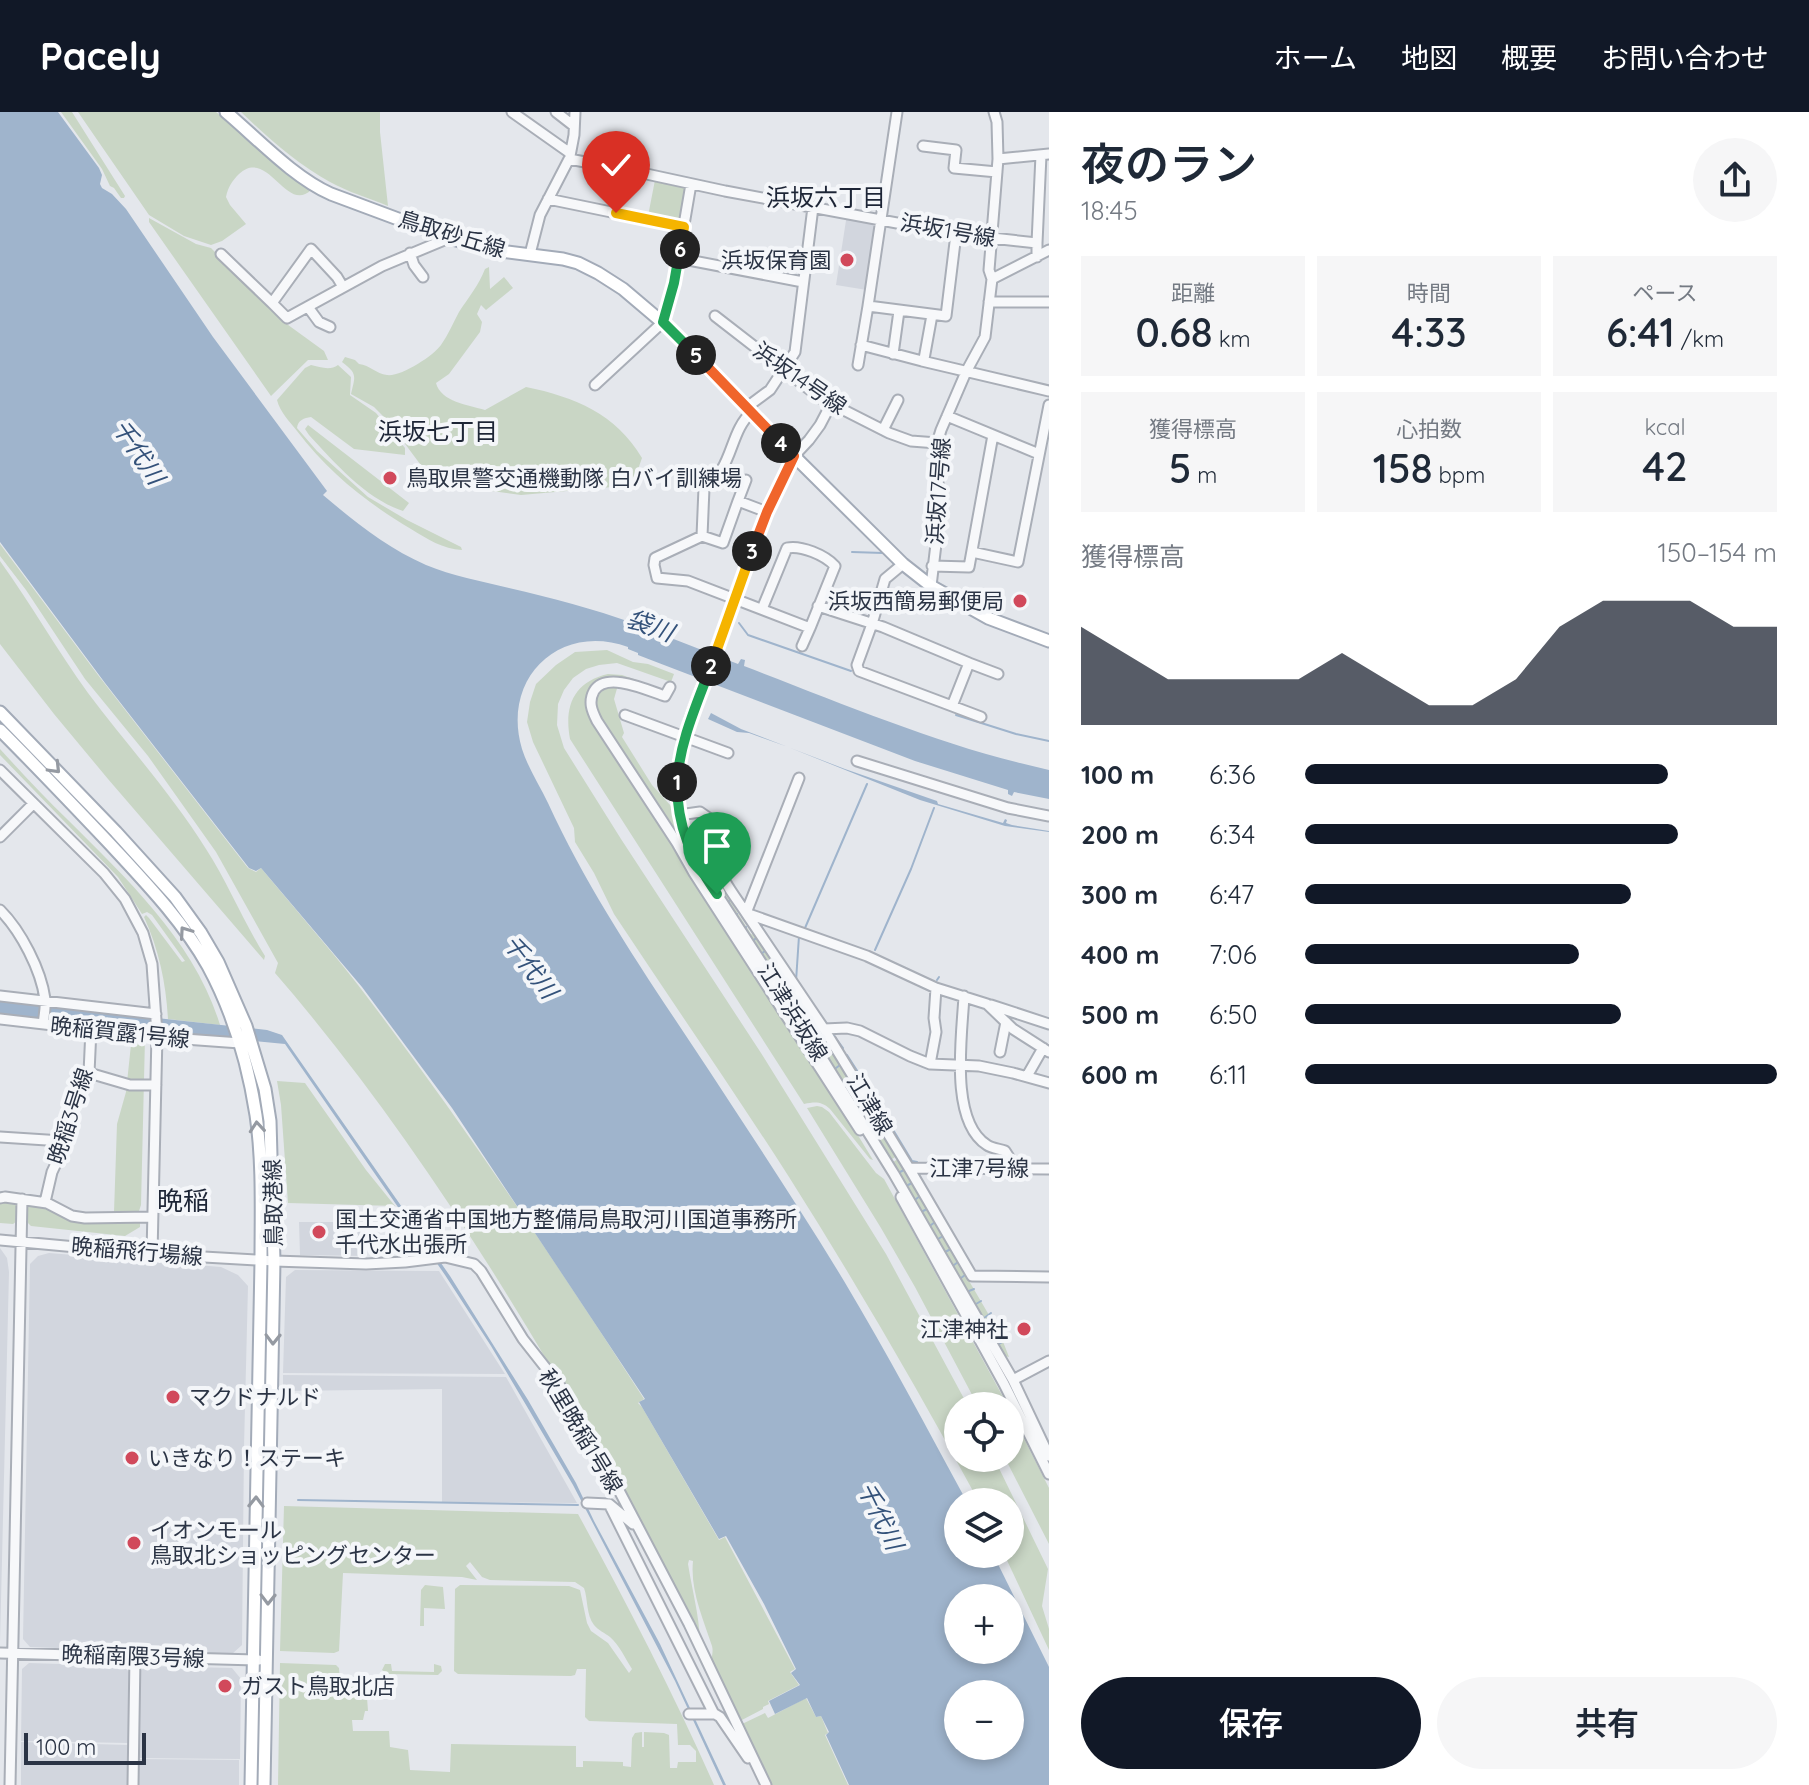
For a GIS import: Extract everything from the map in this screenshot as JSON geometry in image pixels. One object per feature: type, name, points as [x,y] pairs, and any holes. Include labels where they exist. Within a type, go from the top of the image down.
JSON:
[{"type":"main road","name":"鳥取砂丘線","points":[[226,112],[317,187],[449,238],[492,250],[578,263],[623,289],[663,322],[903,564],[931,586],[988,618],[1049,641]]},
{"type":"main road","name":"鳥取港線","points":[[0,712],[175,897],[218,962],[244,1042],[257,1119],[261,1185],[251,1785]]},
{"type":"main road","name":"鳥取港線","points":[[0,730],[174,916],[208,968],[240,1026]]},
{"type":"main road","name":"鳥取港線","points":[[244,1042],[265,1089],[270,1121],[274,1261],[264,1785]]},
{"type":"street","points":[[512,112],[570,156]]},
{"type":"street","points":[[556,112],[574,126]]},
{"type":"street","points":[[530,254],[540,215],[570,156],[575,112]]},
{"type":"street","points":[[858,365],[897,112]]},
{"type":"street","name":"浜坂17号線","points":[[931,586],[939,519],[937,443],[966,372],[985,337],[992,279],[989,270],[998,159],[994,112]]},
{"type":"street","points":[[923,146],[956,150],[954,168],[997,172]]},
{"type":"street","points":[[998,159],[1045,154],[1037,257]]},
{"type":"street","name":"浜坂1号線","points":[[570,156],[691,184],[956,234],[1037,243]]},
{"type":"street","points":[[595,385],[663,322],[691,184]]},
{"type":"street","points":[[548,199],[684,227]]},
{"type":"street","points":[[702,536],[704,488],[719,475],[740,425],[770,390],[795,352],[813,207]]},
{"type":"street","points":[[868,306],[946,316],[956,234]]},
{"type":"street","points":[[221,254],[287,318],[410,253],[449,238]]},
{"type":"street","points":[[272,303],[311,249],[343,287]]},
{"type":"street","points":[[992,279],[1049,250]]},
{"type":"street","points":[[410,253],[423,277]]},
{"type":"street","points":[[678,258],[803,282]]},
{"type":"street","points":[[989,302],[1049,302]]},
{"type":"street","points":[[308,307],[319,322],[330,327]]},
{"type":"street","points":[[893,354],[899,311]]},
{"type":"street","points":[[922,361],[932,315]]},
{"type":"street","name":"浜坂14号線","points":[[715,316],[831,404],[911,441],[937,443]]},
{"type":"street","points":[[861,345],[1049,391]]},
{"type":"street","points":[[883,430],[898,400]]},
{"type":"street","name":"江津浜坂線","points":[[831,404],[820,425],[794,456],[767,512],[684,738],[678,763],[677,801],[681,825],[696,862],[894,1174],[1013,1380],[1049,1456]]},
{"type":"street","points":[[972,552],[1018,562],[1049,405]]},
{"type":"street","points":[[947,416],[1039,454]]},
{"type":"street","points":[[932,566],[969,567],[993,435]]},
{"type":"street","points":[[746,480],[723,543],[702,536],[655,558],[657,578],[688,581],[810,628]]},
{"type":"street","points":[[738,501],[767,512]]},
{"type":"street","points":[[762,609],[787,548],[796,546],[830,561],[835,566],[802,646]]},
{"type":"street","points":[[903,564],[885,579],[857,665],[859,671],[981,717]]},
{"type":"street","points":[[818,606],[998,674]]},
{"type":"street","points":[[952,706],[969,663]]},
{"type":"street","points":[[670,687],[665,696],[610,681],[595,690],[591,709],[876,1155],[1004,1384],[1049,1474]]},
{"type":"street","points":[[625,715],[728,753]]},
{"type":"street","points":[[857,761],[1008,808],[1049,816]]},
{"type":"street","points":[[0,770],[104,873],[125,899],[143,933],[152,964],[157,1035],[152,1254]]},
{"type":"street","points":[[799,778],[746,913],[867,956],[936,988],[1049,1024]]},
{"type":"street","points":[[0,837],[33,804]]},
{"type":"street","name":"江津線","points":[[679,815],[700,812],[710,819],[718,868],[824,1029],[972,1276],[1049,1277]]},
{"type":"street","points":[[0,910],[27,948],[41,978],[46,1003],[44,1023]]},
{"type":"street","points":[[930,1064],[936,1032],[936,988]]},
{"type":"street","points":[[0,996],[156,1015]]},
{"type":"street","points":[[964,996],[961,1092],[970,1127],[987,1146],[1005,1151],[1016,1168]]},
{"type":"street","points":[[987,1004],[1006,1022],[1047,1049],[1027,1076]]},
{"type":"street","name":"晩稲賀露1号線","points":[[0,1019],[244,1042]]},
{"type":"street","points":[[1000,1052],[1006,1022]]},
{"type":"street","name":"晩稲3号線","points":[[45,1202],[77,1083],[80,1077],[89,1073],[91,1029]]},
{"type":"street","points":[[824,1029],[860,1031],[930,1064],[979,1066],[1049,1083]]},
{"type":"street","points":[[89,1073],[130,1085],[156,1085]]},
{"type":"street","points":[[0,1137],[62,1141]]},
{"type":"street","name":"江津7号線","points":[[909,1168],[1049,1169]]},
{"type":"street","points":[[0,1198],[45,1202],[72,1216],[85,1218],[152,1217]]},
{"type":"street","points":[[10,1785],[5,1750],[16,1535],[22,1199]]},
{"type":"street","name":"晩稲飛行場線","points":[[0,1240],[274,1261]]},
{"type":"street","name":"秋里晩稲1号線","points":[[274,1261],[366,1264],[441,1257],[474,1264],[481,1271],[523,1339],[560,1386],[689,1624],[766,1785]]},
{"type":"street","points":[[1013,1380],[1049,1361]]},
{"type":"street","points":[[587,1503],[609,1504],[637,1526]]},
{"type":"street","points":[[609,1504],[714,1714]]},
{"type":"street","name":"晩稲南隈3号線","points":[[0,1653],[267,1660]]},
{"type":"street","points":[[133,1785],[135,1656]]},
{"type":"street","points":[[689,1714],[714,1714],[720,1717],[758,1768]]},
{"type":"shaded area","points":[[847,214],[872,220],[876,227],[867,290],[836,285]]},
{"type":"shaded area","points":[[299,1222],[364,1222],[365,1256],[300,1255]]},
{"type":"shaded area","points":[[0,1248],[7,1258],[9,1272],[0,1642]]},
{"type":"shaded area","name":"イオンモール 鳥取北ショッピングセンター","points":[[49,1253],[221,1267],[238,1275],[248,1286],[242,1645],[232,1654],[30,1647],[23,1639],[30,1264],[38,1256]]},
{"type":"shaded area","points":[[295,1270],[439,1271],[505,1374],[283,1373],[286,1277]]},
{"type":"shaded area","points":[[283,1375],[506,1377],[577,1503],[442,1502],[442,1389],[283,1391]]},
{"type":"shaded area","points":[[29,1663],[124,1666],[129,1672],[128,1743],[21,1741],[22,1669]]},
{"type":"shaded area","points":[[146,1666],[232,1668],[241,1679],[240,1759],[139,1758],[139,1672]]},
{"type":"shaded area","points":[[21,1742],[129,1745],[128,1785],[21,1785]]},
{"type":"shaded area","points":[[139,1759],[239,1760],[239,1785],[139,1785]]},
{"type":"green space","points":[[61,112],[72,112],[124,198],[110,186],[102,169]]},
{"type":"green space","points":[[78,112],[216,112],[311,190],[302,195],[293,194],[259,168],[249,168],[234,179],[226,197],[246,224],[211,245],[184,236],[149,215]]},
{"type":"green space","points":[[241,112],[380,112],[388,206],[318,175],[283,150]]},
{"type":"green space","points":[[655,180],[684,186],[687,190],[682,219],[677,222],[648,216]]},
{"type":"green space","points":[[149,218],[196,244],[211,248],[284,322],[324,351],[328,360],[308,360],[271,396]]},
{"type":"green space","points":[[489,267],[490,289],[504,277],[513,288],[486,310],[481,305],[477,314],[482,322],[480,332],[449,374],[436,383],[439,389],[449,399],[485,410],[526,387],[561,396],[593,410],[620,430],[642,458],[636,475],[624,486],[521,495],[463,487],[420,464],[388,421],[374,407],[351,394],[354,376],[342,362],[345,357],[387,375],[416,365],[441,345]]},
{"type":"green space","points":[[311,365],[328,368],[338,365],[351,377],[350,395],[376,413],[405,448],[405,455],[354,449],[311,417],[302,420],[297,428],[317,451],[368,497],[462,550],[429,540],[379,508],[349,486],[309,446],[280,409],[277,400]]},
{"type":"green space","points":[[308,425],[409,503],[403,511],[376,498],[352,479],[309,435],[305,429]]},
{"type":"green space","points":[[0,544],[248,868],[256,872],[261,868],[346,970],[469,1137],[644,1399],[638,1403],[719,1540],[725,1537],[795,1669],[790,1672],[799,1685],[768,1701],[769,1704],[763,1709],[740,1721],[712,1662],[712,1646],[695,1593],[693,1561],[689,1560],[688,1564],[700,1640],[607,1462],[484,1258],[385,1112],[275,973],[278,963],[216,852],[148,756],[85,679],[0,556]]},
{"type":"green space","points":[[0,561],[88,693],[164,789],[206,849],[265,956],[264,960],[108,779],[0,644]]},
{"type":"green space","points":[[607,650],[633,662],[674,674],[671,682],[617,663],[586,669],[573,678],[558,704],[557,725],[564,748],[761,1053],[886,1254],[960,1392],[944,1392],[944,1439],[839,1257],[614,914],[575,842],[574,828],[533,742],[527,722],[536,684],[575,652]]},
{"type":"green space","points":[[608,674],[622,675],[666,690],[664,693],[611,678],[588,699],[629,773],[738,950],[873,1160],[830,1109],[818,1103],[804,1104],[570,739],[568,716],[574,698],[586,683]]},
{"type":"green space","points":[[618,685],[614,699],[624,733],[622,737],[652,785],[671,806],[680,843],[619,750],[595,705],[602,687]]},
{"type":"green space","points":[[0,749],[157,914],[194,966],[220,1025],[168,1019],[161,967],[144,917],[146,915],[182,962],[185,961],[152,915],[147,912],[142,914],[118,877],[0,755]]},
{"type":"green space","points":[[707,828],[708,860],[712,872],[839,1062],[897,1156],[892,1159],[704,865],[690,832]]},
{"type":"green space","points":[[132,1035],[145,1038],[141,1205],[139,1211],[114,1212],[117,1124],[126,1092]]},
{"type":"green space","points":[[277,1081],[305,1083],[395,1206],[288,1203]]},
{"type":"green space","points":[[817,1106],[829,1112],[884,1179],[1000,1392],[971,1392],[915,1287],[807,1108]]},
{"type":"green space","points":[[898,1159],[1000,1334],[1009,1357],[1005,1356],[893,1162]]},
{"type":"green space","points":[[0,1200],[18,1201],[17,1221],[13,1224],[0,1223]]},
{"type":"green space","points":[[27,1204],[45,1206],[70,1219],[138,1220],[140,1227],[125,1236],[31,1226],[26,1221]]},
{"type":"green space","points":[[1024,1439],[1049,1488],[1049,1544],[1024,1495],[1024,1488],[1020,1488],[1012,1472],[1024,1472]]},
{"type":"green space","points":[[962,1472],[1001,1472],[1009,1488],[971,1488]]},
{"type":"green space","points":[[284,1506],[578,1514],[649,1648],[714,1785],[278,1785],[280,1663],[336,1665],[340,1682],[366,1684],[368,1711],[365,1711],[363,1720],[352,1720],[353,1731],[389,1731],[390,1747],[408,1750],[410,1770],[450,1772],[451,1744],[576,1746],[576,1767],[583,1767],[583,1761],[623,1762],[623,1766],[631,1767],[632,1738],[635,1733],[642,1732],[642,1747],[644,1732],[669,1735],[670,1768],[677,1768],[678,1762],[696,1762],[696,1751],[690,1745],[678,1745],[677,1724],[589,1721],[585,1717],[586,1669],[577,1669],[571,1676],[458,1674],[454,1671],[455,1589],[460,1585],[569,1586],[580,1590],[591,1631],[608,1643],[629,1673],[632,1669],[617,1644],[591,1621],[584,1588],[575,1582],[490,1580],[482,1577],[470,1562],[466,1566],[477,1580],[343,1573],[339,1651],[280,1651]]},
{"type":"green space","points":[[1024,1520],[1048,1569],[1042,1606],[1049,1629],[1049,1650],[1024,1597],[1024,1584],[1018,1584],[1011,1568],[1024,1568]]},
{"type":"green space","points":[[425,1585],[443,1587],[445,1609],[424,1608],[424,1626],[420,1626],[421,1590]]},
{"type":"green space","points":[[385,1664],[391,1664],[392,1671],[434,1672],[434,1664],[441,1666],[442,1671],[438,1675],[388,1674],[382,1670]]},
{"type":"green space","points":[[806,1698],[816,1717],[821,1716],[828,1733],[825,1735],[848,1785],[771,1785],[742,1724],[765,1713],[768,1718]]},
{"type":"water","name":"千代川","points":[[0,112],[58,112],[99,168],[102,188],[126,209],[213,337],[327,491],[323,495],[385,542],[426,565],[446,572],[633,623],[637,617],[642,620],[640,626],[738,664],[741,659],[745,660],[744,666],[895,724],[1049,770],[1049,799],[1014,792],[1012,796],[1008,790],[915,761],[638,655],[628,647],[603,641],[579,643],[559,650],[541,662],[528,679],[520,700],[518,723],[522,749],[565,839],[645,974],[828,1254],[944,1459],[944,1472],[951,1472],[959,1488],[944,1488],[944,1568],[1000,1568],[1008,1584],[944,1584],[944,1664],[1024,1664],[1024,1617],[1049,1667],[1049,1785],[849,1785],[826,1735],[829,1732],[821,1716],[816,1717],[807,1698],[775,1714],[769,1701],[800,1685],[791,1673],[796,1669],[726,1536],[719,1539],[639,1402],[645,1399],[452,1108],[362,987],[261,868],[256,871],[249,868],[0,542]]},
{"type":"water","points":[[711,713],[785,746],[737,732],[708,719]]},
{"type":"water","points":[[793,749],[937,801],[938,804],[1003,823],[1005,819],[1012,825],[1049,832],[1005,826],[920,800]]},
{"type":"water","points":[[0,1001],[267,1030],[282,1035],[450,1276],[528,1400],[576,1483],[660,1644],[726,1785],[723,1785],[675,1681],[573,1485],[491,1346],[285,1044],[0,1016]]},
{"type":"waterway","points":[[852,552],[883,553]]},
{"type":"waterway","points":[[739,623],[748,635],[851,671]]},
{"type":"waterway","points":[[956,715],[1049,741]]},
{"type":"waterway","points":[[805,928],[867,784]]},
{"type":"waterway","points":[[875,950],[934,808]]},
{"type":"waterway","points":[[692,835],[699,834]]},
{"type":"waterway","points":[[698,850],[704,847]]},
{"type":"waterway","points":[[796,981],[799,936]]},
{"type":"waterway","points":[[753,941],[756,938]]},
{"type":"waterway","points":[[761,954],[765,951]]},
{"type":"waterway","points":[[769,966],[773,964]]},
{"type":"waterway","points":[[786,992],[790,989]]},
{"type":"waterway","points":[[803,1017],[807,1014]]},
{"type":"waterway","points":[[811,1030],[815,1027]]},
{"type":"waterway","points":[[832,1033],[843,1048]]},
{"type":"waterway","points":[[819,1043],[823,1040]]},
{"type":"waterway","points":[[827,1056],[832,1053]]},
{"type":"waterway","points":[[847,1055],[865,1083]]},
{"type":"waterway","points":[[836,1068],[840,1065]]},
{"type":"waterway","points":[[844,1081],[849,1079]]},
{"type":"waterway","points":[[869,1090],[912,1161],[917,1162]]},
{"type":"waterway","points":[[852,1094],[857,1091]]},
{"type":"waterway","points":[[860,1107],[865,1105]]},
{"type":"waterway","points":[[868,1120],[872,1117]]},
{"type":"waterway","points":[[876,1133],[880,1130]]},
{"type":"waterway","points":[[900,1172],[904,1170]]},
{"type":"waterway","points":[[908,1185],[912,1183]]},
{"type":"waterway","points":[[916,1199],[920,1196]]},
{"type":"waterway","points":[[923,1211],[927,1209]]},
{"type":"waterway","points":[[931,1225],[935,1222]]},
{"type":"waterway","points":[[938,1239],[943,1236]]},
{"type":"waterway","points":[[945,1252],[951,1249]]},
{"type":"waterway","points":[[954,1265],[958,1262]]},
{"type":"waterway","points":[[961,1278],[965,1275]]},
{"type":"waterway","points":[[969,1291],[974,1289]]},
{"type":"waterway","points":[[976,1304],[981,1301]]},
{"type":"waterway","points":[[984,1318],[991,1313]]},
{"type":"waterway","points":[[992,1330],[999,1326]]},
{"type":"waterway","points":[[999,1344],[1006,1340]]},
{"type":"waterway","points":[[298,1500],[578,1505]]},
{"type":"place","name":"浜坂保育園","points":[[847,260]]},
{"type":"place","name":"鳥取県警交通機動隊 白バイ訓練場","points":[[390,478]]},
{"type":"place","name":"浜坂西簡易郵便局","points":[[1020,601]]},
{"type":"place","name":"国土交通省中国地方整備局鳥取河川国道事務所 千代水出張所","points":[[319,1232]]},
{"type":"place","name":"江津神社","points":[[1024,1329]]},
{"type":"place","name":"マクドナルド","points":[[173,1397]]},
{"type":"place","name":"いきなり！ステーキ","points":[[132,1458]]},
{"type":"place","name":"イオンモール 鳥取北ショッピングセンター","points":[[134,1543]]},
{"type":"place","name":"ガスト鳥取北店","points":[[225,1686]]},
{"type":"district","name":"浜坂六丁目","points":[[826,198]]},
{"type":"district","name":"浜坂七丁目","points":[[438,432]]},
{"type":"district","name":"晩稲","points":[[183,1201]]},
{"type":"route","points":[[616,213],[684,227],[663,322],[794,456],[767,512],[690,718],[678,763],[677,801],[681,825],[696,862],[717,894]]},
{"type":"water label","name":"袋川","points":[[650,626]]}]
